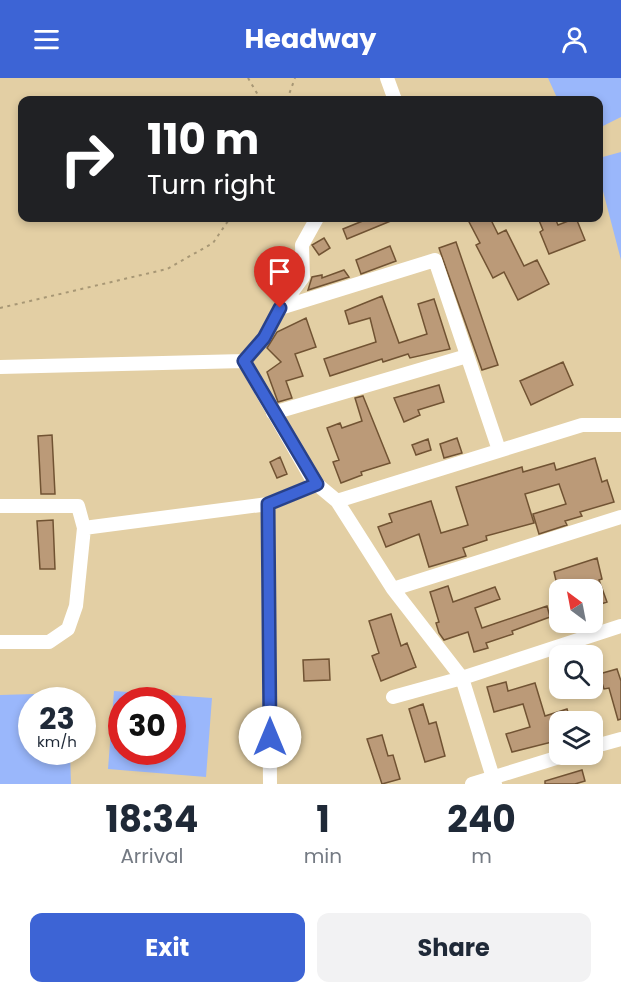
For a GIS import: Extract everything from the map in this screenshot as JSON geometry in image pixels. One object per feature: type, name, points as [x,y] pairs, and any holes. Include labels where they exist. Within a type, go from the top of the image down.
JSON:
[{"type":"street","points":[[387,78],[394,96]]},
{"type":"street","points":[[0,367],[244,361],[264,338],[280,308],[303,277],[302,245],[315,222]]},
{"type":"street","points":[[280,308],[435,260],[499,450]]},
{"type":"street","points":[[273,413],[467,356]]},
{"type":"street","points":[[244,361],[317,484],[337,501],[393,589],[462,678],[495,781]]},
{"type":"street","points":[[337,501],[582,425],[621,425]]},
{"type":"street","points":[[84,528],[268,504],[317,484]]},
{"type":"street","points":[[268,504],[270,784]]},
{"type":"street","points":[[0,506],[78,506],[84,528],[76,606],[68,629],[49,642],[0,642]]},
{"type":"street","points":[[393,589],[621,517]]},
{"type":"street","points":[[393,697],[462,678],[621,626]]},
{"type":"street","points":[[603,744],[621,739]]},
{"type":"street","points":[[472,784],[495,781],[549,761]]},
{"type":"path","points":[[248,78],[259,96]]},
{"type":"path","points":[[289,96],[296,78]]},
{"type":"path","points":[[0,308],[167,269],[213,243],[227,222]]},
{"type":"water","points":[[548,78],[621,78],[621,117],[603,126],[603,96],[556,96]]},
{"type":"water","points":[[621,152],[621,260],[603,191],[603,157]]},
{"type":"water","points":[[18,694],[18,765],[70,765],[71,784],[0,784],[0,695]]},
{"type":"water","points":[[186,696],[212,698],[206,777],[108,769],[108,765],[186,765]]},
{"type":"building","points":[[360,222],[388,222],[347,239],[343,229]]},
{"type":"building","points":[[469,222],[492,222],[498,234],[506,230],[524,266],[537,260],[549,284],[518,300],[504,272],[493,278],[476,245],[480,243]]},
{"type":"building","points":[[540,222],[557,222],[558,225],[566,222],[578,222],[585,240],[549,254],[540,232],[543,230]]},
{"type":"building","points":[[324,238],[330,248],[319,255],[312,245]]},
{"type":"building","points":[[456,242],[498,365],[482,370],[439,248]]},
{"type":"building","points":[[390,246],[396,261],[361,274],[356,260]]},
{"type":"building","points":[[344,270],[349,277],[308,290],[312,277],[322,275],[322,278]]},
{"type":"building","points":[[382,296],[399,343],[427,334],[418,304],[434,299],[450,349],[410,358],[408,354],[383,362],[382,359],[330,376],[324,359],[376,342],[370,318],[349,324],[345,311]]},
{"type":"building","points":[[306,318],[316,347],[295,354],[303,376],[286,381],[292,398],[278,402],[267,372],[281,362],[267,348],[277,332]]},
{"type":"building","points":[[563,362],[573,385],[531,405],[520,381]]},
{"type":"building","points":[[439,385],[444,402],[418,410],[420,415],[404,422],[394,398]]},
{"type":"building","points":[[363,396],[390,463],[361,472],[362,475],[341,483],[333,462],[339,460],[327,428],[340,423],[342,428],[362,421],[355,398]]},
{"type":"building","points":[[52,435],[55,494],[41,494],[38,436]]},
{"type":"building","points":[[457,438],[462,453],[444,458],[440,444]]},
{"type":"building","points":[[428,439],[431,450],[416,455],[412,445]]},
{"type":"building","points":[[280,457],[287,474],[277,478],[270,462]]},
{"type":"building","points":[[595,458],[602,482],[607,480],[614,502],[580,512],[582,516],[565,521],[567,525],[539,534],[533,514],[566,504],[559,484],[525,494],[534,523],[486,536],[487,540],[463,548],[466,556],[429,567],[419,534],[386,547],[378,527],[392,522],[389,514],[431,501],[441,533],[468,525],[456,487],[522,467],[523,472],[554,463],[556,470]]},
{"type":"building","points":[[53,520],[55,569],[40,569],[37,521]]},
{"type":"building","points":[[597,558],[602,579],[556,579],[554,572]]},
{"type":"building","points":[[448,586],[453,602],[495,587],[500,599],[475,608],[482,628],[547,606],[549,617],[512,631],[513,634],[486,643],[488,648],[474,652],[468,632],[444,640],[436,623],[439,622],[430,592]]},
{"type":"building","points":[[603,591],[607,602],[603,603]]},
{"type":"building","points":[[391,614],[401,646],[407,643],[416,667],[381,681],[372,656],[379,653],[369,621]]},
{"type":"building","points":[[329,659],[330,680],[304,681],[303,660]]},
{"type":"building","points":[[617,669],[621,681],[621,719],[618,720],[609,688],[604,689],[603,673]]},
{"type":"building","points":[[506,682],[508,691],[535,683],[545,716],[549,715],[549,743],[512,752],[506,734],[530,727],[523,704],[494,712],[487,687]]},
{"type":"building","points":[[423,704],[429,724],[436,722],[445,756],[425,762],[409,709]]},
{"type":"building","points":[[382,735],[388,756],[393,755],[400,779],[382,784],[367,739]]},
{"type":"building","points":[[582,770],[585,781],[575,784],[545,784],[545,781]]},
{"type":"route","points":[[270,737],[268,504],[317,484],[313,481],[244,361],[264,338],[280,308]]}]
